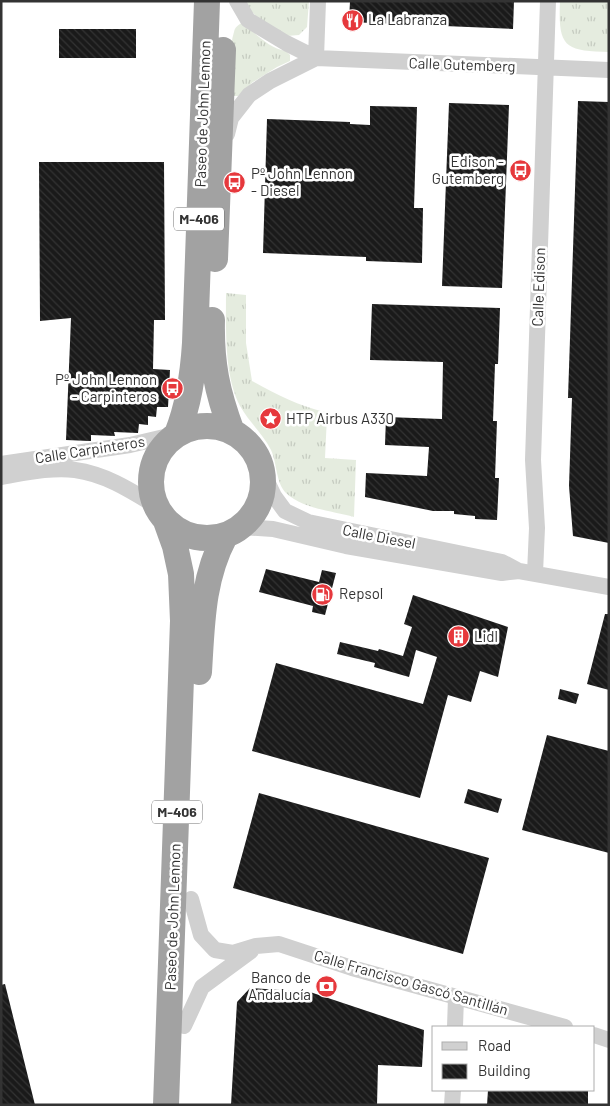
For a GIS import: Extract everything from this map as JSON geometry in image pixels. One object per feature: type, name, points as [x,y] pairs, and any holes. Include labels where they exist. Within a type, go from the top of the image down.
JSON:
[{"type":"highway","name":"Paseo de John Lennon","points":[[177,434],[186,411],[190,392],[195,344],[207,1]]},
{"type":"highway","name":"Paseo de John Lennon","points":[[225,1],[220,167],[213,300],[213,358],[220,402],[232,432]]},
{"type":"highway","name":"M-406","points":[[161,514],[150,484],[152,467],[158,453],[177,434],[194,427],[209,426],[232,432],[242,438],[258,458],[262,471],[263,483],[257,508],[250,518],[233,532]]},
{"type":"highway","name":"Paseo de John Lennon","points":[[161,514],[175,546],[181,574],[183,621],[166,1105]]},
{"type":"highway","points":[[161,514],[180,532],[196,538],[211,539],[233,532]]},
{"type":"highway","name":"Paseo de John Lennon","points":[[182,1105],[203,610],[208,577],[216,552],[233,532]]},
{"type":"street","points":[[237,1],[248,20],[286,44],[316,58]]},
{"type":"street","points":[[316,58],[318,1]]},
{"type":"street","name":"Calle Edison","points":[[527,572],[537,528],[533,460],[548,1]]},
{"type":"street","points":[[220,167],[231,118],[249,95],[270,81],[316,58]]},
{"type":"street","name":"Calle Gutemberg","points":[[316,58],[609,70]]},
{"type":"street","name":"Calle Carpinteros","points":[[1,464],[130,445],[177,434]]},
{"type":"street","name":"Calle Carpinteros","points":[[1,476],[42,471],[74,470],[114,482],[161,514]]},
{"type":"street","name":"Calle Diesel","points":[[262,471],[274,496],[285,511],[308,522],[502,562],[527,572],[609,587]]},
{"type":"street","name":"Calle Diesel","points":[[233,532],[273,529],[346,546],[502,573],[527,572]]},
{"type":"street","name":"Calle Francisco Gascó Santillán","points":[[191,899],[201,935],[215,950],[233,953],[256,946],[279,944],[352,968],[562,1026]]},
{"type":"street","points":[[184,1026],[202,987],[256,946]]},
{"type":"street","points":[[455,1026],[456,997]]},
{"type":"street","points":[[595,1035],[609,1040]]},
{"type":"street","points":[[452,1105],[453,1091]]},
{"type":"green space","points":[[245,1],[309,1],[307,27],[299,35],[287,36],[257,17],[248,8]]},
{"type":"green space","points":[[560,1],[609,1],[609,52],[582,50],[573,48],[567,43],[560,28]]},
{"type":"green space","points":[[242,23],[274,47],[286,51],[290,55],[290,61],[253,82],[238,96],[233,96],[231,47],[235,29]]},
{"type":"green space","points":[[226,293],[246,295],[246,343],[252,381],[296,403],[325,412],[327,416],[325,458],[356,460],[354,517],[301,503],[286,493],[280,484],[271,450],[240,406],[231,381],[227,351]]},
{"type":"building","points":[[350,1],[514,1],[513,29],[349,22]]},
{"type":"building","points":[[59,29],[136,29],[136,58],[59,58]]},
{"type":"building","points":[[578,101],[609,102],[609,543],[573,536],[569,486],[572,398],[568,398]]},
{"type":"building","points":[[449,103],[509,105],[502,288],[442,286]]},
{"type":"building","points":[[370,106],[417,107],[414,208],[423,208],[422,263],[366,261],[366,257],[263,253],[267,119],[350,122],[350,124],[370,125]]},
{"type":"building","points":[[39,162],[164,162],[165,320],[154,320],[153,369],[170,370],[168,407],[157,407],[156,417],[148,416],[148,425],[139,424],[138,433],[114,432],[115,436],[91,435],[91,441],[66,440],[71,318],[40,321]]},
{"type":"building","points":[[372,304],[500,308],[498,364],[495,364],[493,421],[497,421],[495,478],[499,478],[497,520],[475,519],[475,516],[454,514],[454,511],[433,511],[365,497],[366,473],[427,476],[429,447],[385,445],[386,417],[442,419],[443,362],[370,360]]},
{"type":"building","points":[[266,569],[319,582],[322,570],[336,573],[325,615],[312,612],[313,606],[259,592]]},
{"type":"building","points":[[413,595],[508,627],[498,677],[480,671],[471,702],[448,695],[420,798],[252,751],[276,663],[423,704],[437,657],[416,650],[409,677],[374,667],[375,663],[337,654],[340,642],[378,651],[379,649],[403,656],[412,627],[404,624]]},
{"type":"building","points":[[605,614],[609,614],[609,690],[587,684]]},
{"type":"building","points":[[560,689],[579,694],[576,704],[558,699]]},
{"type":"building","points":[[547,735],[609,751],[609,853],[522,830]]},
{"type":"building","points":[[468,789],[502,799],[498,813],[464,803]]},
{"type":"building","points":[[259,793],[489,858],[463,954],[233,888]]},
{"type":"building","points":[[5,984],[35,1105],[1,1105],[1,985]]},
{"type":"building","points":[[250,988],[310,992],[424,1030],[422,1067],[378,1065],[377,1105],[231,1105],[237,1002]]},
{"type":"building","points":[[488,1091],[588,1091],[588,1105],[487,1105]]},
{"type":"place","name":"La Labranza","points":[[352,20]]},
{"type":"place","name":"Edison - Gutemberg","points":[[520,171]]},
{"type":"place","name":"Pº John Lennon - Diesel","points":[[235,183]]},
{"type":"place","name":"Pº John Lennon - Carpinteros","points":[[173,389]]},
{"type":"place","name":"HTP Airbus A330","points":[[270,419]]},
{"type":"place","name":"Repsol","points":[[323,594]]},
{"type":"place","name":"Lidl","points":[[458,637]]},
{"type":"place","name":"Banco de Andalucía","points":[[327,987]]}]
